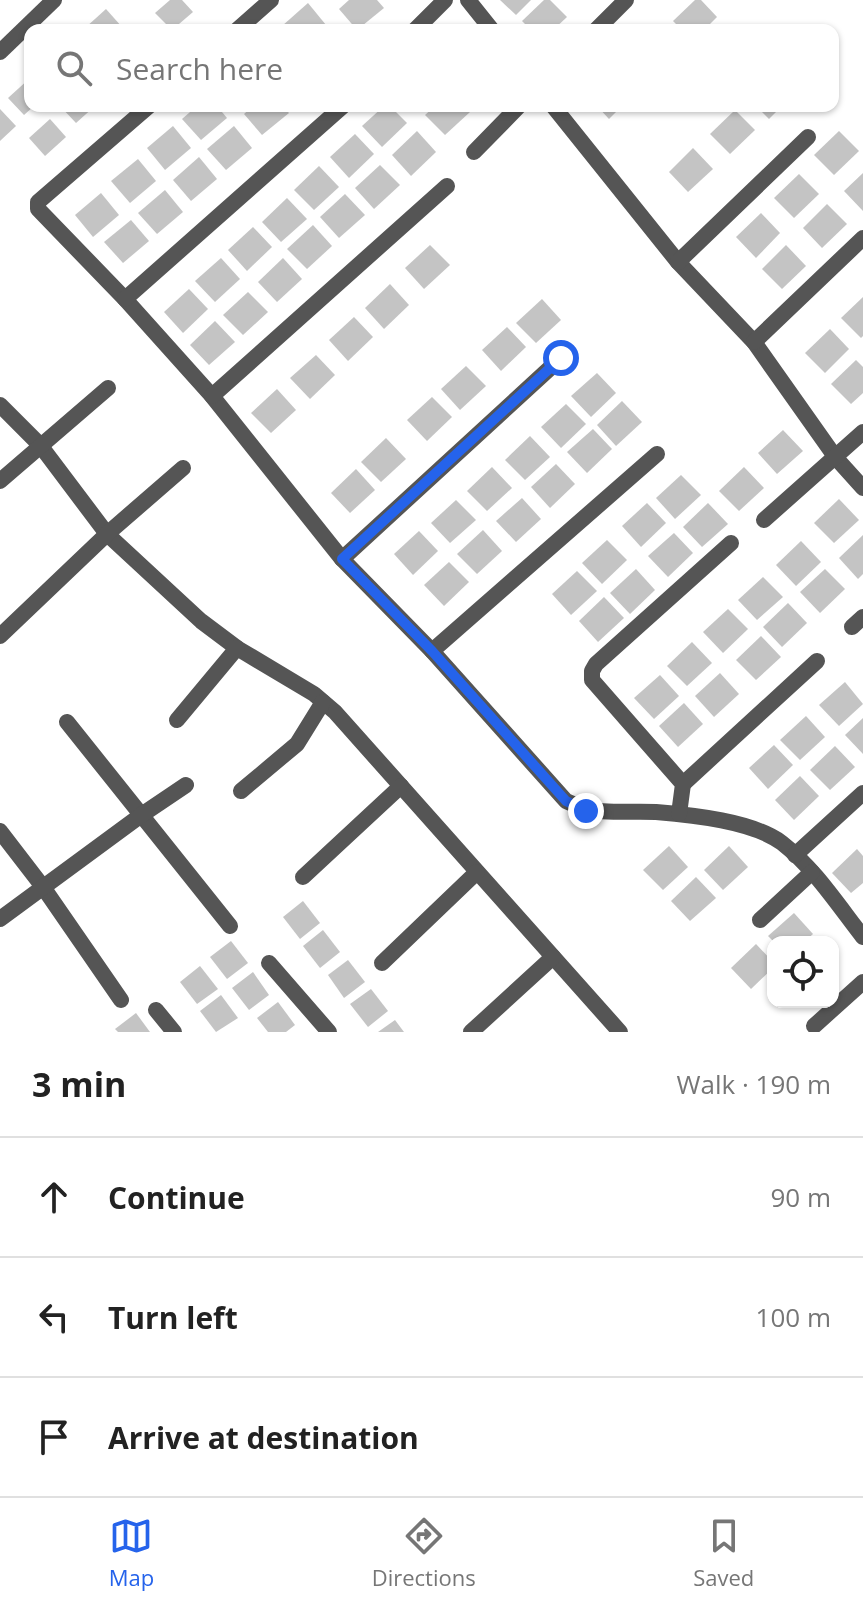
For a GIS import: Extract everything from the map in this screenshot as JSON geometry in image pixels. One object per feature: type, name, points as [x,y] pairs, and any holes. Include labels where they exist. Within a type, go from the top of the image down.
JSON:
[{"type":"street","points":[[29,24],[54,0]]},
{"type":"street","points":[[244,24],[271,0]]},
{"type":"street","points":[[421,24],[445,0]]},
{"type":"street","points":[[468,0],[487,24]]},
{"type":"street","points":[[602,24],[626,0]]},
{"type":"street","points":[[0,52],[24,29]]},
{"type":"street","points":[[142,112],[36,206],[212,396],[342,559],[432,651],[566,801],[586,811],[714,818],[779,841],[812,872],[863,937]]},
{"type":"street","points":[[125,299],[336,112]]},
{"type":"street","points":[[474,152],[513,112]]},
{"type":"street","points":[[558,112],[678,262],[754,342],[836,458],[863,488]]},
{"type":"street","points":[[678,262],[808,137]]},
{"type":"street","points":[[212,396],[447,186]]},
{"type":"street","points":[[754,342],[863,238]]},
{"type":"street","points":[[342,559],[561,358]]},
{"type":"street","points":[[0,481],[108,388]]},
{"type":"street","points":[[0,405],[40,445],[107,534],[201,621],[237,648],[323,702],[620,1032]]},
{"type":"street","points":[[764,520],[863,432]]},
{"type":"street","points":[[432,651],[657,454]]},
{"type":"street","points":[[0,636],[107,534],[183,468]]},
{"type":"street","points":[[683,784],[592,680],[592,671],[596,664],[731,543]]},
{"type":"street","points":[[177,720],[237,648]]},
{"type":"street","points":[[679,814],[683,784],[817,661]]},
{"type":"street","points":[[241,791],[297,744],[323,702]]},
{"type":"street","points":[[67,722],[230,926]]},
{"type":"street","points":[[0,919],[186,785]]},
{"type":"street","points":[[303,877],[401,786]]},
{"type":"street","points":[[795,855],[863,793]]},
{"type":"street","points":[[0,831],[121,1000]]},
{"type":"street","points":[[382,963],[477,872]]},
{"type":"street","points":[[760,920],[812,872]]},
{"type":"street","points":[[471,1032],[553,957]]},
{"type":"street","points":[[269,963],[329,1032]]},
{"type":"street","points":[[814,1026],[863,982]]},
{"type":"street","points":[[156,1010],[174,1032]]},
{"type":"building","points":[[170,0],[182,0],[193,12],[179,24],[166,24],[155,13]]},
{"type":"building","points":[[349,0],[377,0],[384,8],[364,24],[352,24],[339,9]]},
{"type":"building","points":[[500,0],[531,0],[516,15]]},
{"type":"building","points":[[544,0],[550,0],[567,17],[559,24],[525,24],[522,21]]},
{"type":"building","points":[[695,0],[701,0],[717,17],[710,24],[676,24],[673,21]]},
{"type":"building","points":[[308,3],[325,24],[284,24]]},
{"type":"building","points":[[106,9],[119,24],[89,24]]},
{"type":"building","points":[[24,83],[24,112],[27,112],[24,115],[8,98]]},
{"type":"building","points":[[0,109],[16,126],[0,141]]},
{"type":"building","points":[[66,112],[88,112],[76,123]]},
{"type":"building","points":[[190,112],[222,112],[227,118],[201,140],[182,119]]},
{"type":"building","points":[[246,112],[289,113],[262,135],[244,114]]},
{"type":"building","points":[[377,112],[396,112],[407,123],[382,147],[362,126]]},
{"type":"building","points":[[428,112],[470,112],[445,135],[425,115]]},
{"type":"building","points":[[603,112],[616,112],[609,119]]},
{"type":"building","points":[[733,112],[737,112],[755,130],[730,154],[710,134]]},
{"type":"building","points":[[762,112],[776,112],[769,119]]},
{"type":"building","points":[[50,119],[66,137],[45,156],[29,138]]},
{"type":"building","points":[[173,126],[191,148],[165,170],[147,148]]},
{"type":"building","points":[[234,126],[252,148],[226,170],[207,149]]},
{"type":"building","points":[[417,131],[436,152],[411,176],[392,155]]},
{"type":"building","points":[[839,131],[859,151],[834,175],[814,155]]},
{"type":"building","points":[[355,134],[374,154],[349,178],[330,157]]},
{"type":"building","points":[[693,148],[713,169],[688,192],[669,172]]},
{"type":"building","points":[[199,157],[217,179],[191,201],[173,180]]},
{"type":"building","points":[[138,159],[156,181],[130,203],[111,181]]},
{"type":"building","points":[[380,165],[400,185],[374,209],[355,188]]},
{"type":"building","points":[[319,166],[339,187],[314,210],[294,190]]},
{"type":"building","points":[[863,173],[863,211],[844,191]]},
{"type":"building","points":[[799,174],[819,194],[794,218],[774,198]]},
{"type":"building","points":[[165,190],[183,212],[157,234],[138,213]]},
{"type":"building","points":[[101,193],[119,215],[93,237],[75,215]]},
{"type":"building","points":[[345,194],[365,215],[339,238],[320,217]]},
{"type":"building","points":[[287,198],[307,219],[281,242],[262,222]]},
{"type":"building","points":[[827,204],[847,224],[822,248],[803,228]]},
{"type":"building","points":[[761,213],[780,233],[756,258],[736,237]]},
{"type":"building","points":[[131,220],[149,241],[123,263],[104,242]]},
{"type":"building","points":[[313,225],[332,246],[307,269],[287,249]]},
{"type":"building","points":[[253,227],[272,247],[247,271],[228,250]]},
{"type":"building","points":[[430,245],[450,265],[424,289],[405,268]]},
{"type":"building","points":[[786,245],[806,266],[782,289],[762,269]]},
{"type":"building","points":[[221,258],[240,279],[215,302],[195,281]]},
{"type":"building","points":[[283,258],[302,279],[277,302],[258,282]]},
{"type":"building","points":[[390,284],[409,305],[384,329],[365,308]]},
{"type":"building","points":[[189,289],[208,309],[183,333],[164,312]]},
{"type":"building","points":[[248,292],[268,312],[243,335],[223,315]]},
{"type":"building","points":[[863,297],[863,336],[861,338],[841,318]]},
{"type":"building","points":[[542,299],[561,320],[536,343],[516,323]]},
{"type":"building","points":[[354,317],[373,337],[348,361],[329,340]]},
{"type":"building","points":[[215,321],[235,342],[209,365],[190,345]]},
{"type":"building","points":[[507,327],[526,347],[501,371],[482,350]]},
{"type":"building","points":[[830,329],[849,349],[825,373],[805,353]]},
{"type":"building","points":[[316,355],[335,375],[310,399],[290,378]]},
{"type":"building","points":[[856,360],[863,367],[863,393],[851,404],[831,384]]},
{"type":"building","points":[[466,366],[486,386],[460,410],[441,389]]},
{"type":"building","points":[[597,373],[616,393],[591,417],[571,396]]},
{"type":"building","points":[[277,389],[296,410],[271,433],[251,413]]},
{"type":"building","points":[[432,397],[452,417],[427,441],[407,420]]},
{"type":"building","points":[[622,401],[642,422],[616,446],[597,425]]},
{"type":"building","points":[[566,404],[586,424],[561,448],[541,427]]},
{"type":"building","points":[[593,429],[612,449],[587,473],[567,452]]},
{"type":"building","points":[[783,430],[803,451],[777,474],[758,453]]},
{"type":"building","points":[[530,436],[550,457],[525,480],[505,460]]},
{"type":"building","points":[[386,438],[406,459],[381,482],[361,462]]},
{"type":"building","points":[[556,464],[575,484],[550,508],[531,487]]},
{"type":"building","points":[[492,467],[512,488],[487,511],[467,491]]},
{"type":"building","points":[[744,467],[764,488],[739,511],[719,491]]},
{"type":"building","points":[[356,469],[375,490],[350,513],[331,493]]},
{"type":"building","points":[[681,475],[701,495],[675,519],[656,498]]},
{"type":"building","points":[[522,498],[541,519],[516,542],[496,521]]},
{"type":"building","points":[[839,499],[859,520],[834,543],[814,523]]},
{"type":"building","points":[[456,500],[476,520],[450,543],[431,523]]},
{"type":"building","points":[[647,503],[666,523],[641,547],[622,526]]},
{"type":"building","points":[[708,503],[728,524],[702,547],[683,527]]},
{"type":"building","points":[[483,530],[502,551],[477,574],[457,554]]},
{"type":"building","points":[[419,531],[438,551],[413,575],[394,554]]},
{"type":"building","points":[[674,533],[693,553],[668,577],[648,556]]},
{"type":"building","points":[[863,535],[863,574],[858,579],[839,558]]},
{"type":"building","points":[[607,540],[627,560],[602,584],[582,563]]},
{"type":"building","points":[[801,541],[821,562],[796,586],[776,565]]},
{"type":"building","points":[[449,562],[469,582],[444,606],[424,585]]},
{"type":"building","points":[[636,569],[655,590],[630,614],[610,593]]},
{"type":"building","points":[[825,569],[845,589],[820,613],[800,592]]},
{"type":"building","points":[[577,571],[597,591],[571,615],[552,594]]},
{"type":"building","points":[[763,577],[783,597],[757,620],[738,600]]},
{"type":"building","points":[[604,597],[624,618],[598,642],[579,621]]},
{"type":"building","points":[[788,603],[807,623],[782,647],[763,627]]},
{"type":"building","points":[[728,609],[748,629],[723,653],[703,632]]},
{"type":"building","points":[[761,636],[781,657],[756,680],[736,660]]},
{"type":"building","points":[[692,642],[712,663],[687,686],[667,666]]},
{"type":"building","points":[[720,673],[739,694],[714,717],[695,696]]},
{"type":"building","points":[[660,675],[679,696],[654,719],[634,698]]},
{"type":"building","points":[[845,682],[863,704],[839,726],[819,705]]},
{"type":"building","points":[[684,703],[703,724],[678,747],[659,726]]},
{"type":"building","points":[[806,716],[825,737],[800,760],[780,740]]},
{"type":"building","points":[[863,718],[863,754],[845,735]]},
{"type":"building","points":[[774,745],[793,765],[768,789],[749,768]]},
{"type":"building","points":[[835,746],[855,767],[830,790],[810,770]]},
{"type":"building","points":[[800,776],[819,796],[794,820],[775,800]]},
{"type":"building","points":[[669,846],[688,867],[663,890],[643,870]]},
{"type":"building","points":[[729,846],[748,867],[723,890],[704,870]]},
{"type":"building","points":[[857,849],[863,856],[863,883],[851,893],[832,873]]},
{"type":"building","points":[[696,877],[716,898],[690,921],[671,901]]},
{"type":"building","points":[[303,901],[320,923],[300,939],[283,917]]},
{"type":"building","points":[[794,913],[813,934],[811,936],[768,936]]},
{"type":"building","points":[[323,930],[340,952],[320,968],[303,946]]},
{"type":"building","points":[[231,941],[248,963],[227,979],[210,957]]},
{"type":"building","points":[[756,944],[767,956],[767,974],[751,989],[731,968]]},
{"type":"building","points":[[348,960],[365,982],[344,998],[328,975]]},
{"type":"building","points":[[200,966],[218,989],[197,1004],[180,982]]},
{"type":"building","points":[[253,972],[269,995],[249,1010],[232,988]]},
{"type":"building","points":[[371,989],[388,1011],[368,1027],[350,1004]]},
{"type":"building","points":[[221,995],[238,1018],[216,1032],[200,1011]]},
{"type":"building","points":[[278,1002],[295,1025],[286,1032],[268,1032],[257,1018]]},
{"type":"building","points":[[136,1013],[150,1032],[118,1032],[115,1029]]},
{"type":"building","points":[[395,1020],[404,1032],[378,1032]]},
{"type":"route","points":[[561,358],[342,559],[432,651],[566,801],[586,811]]}]
